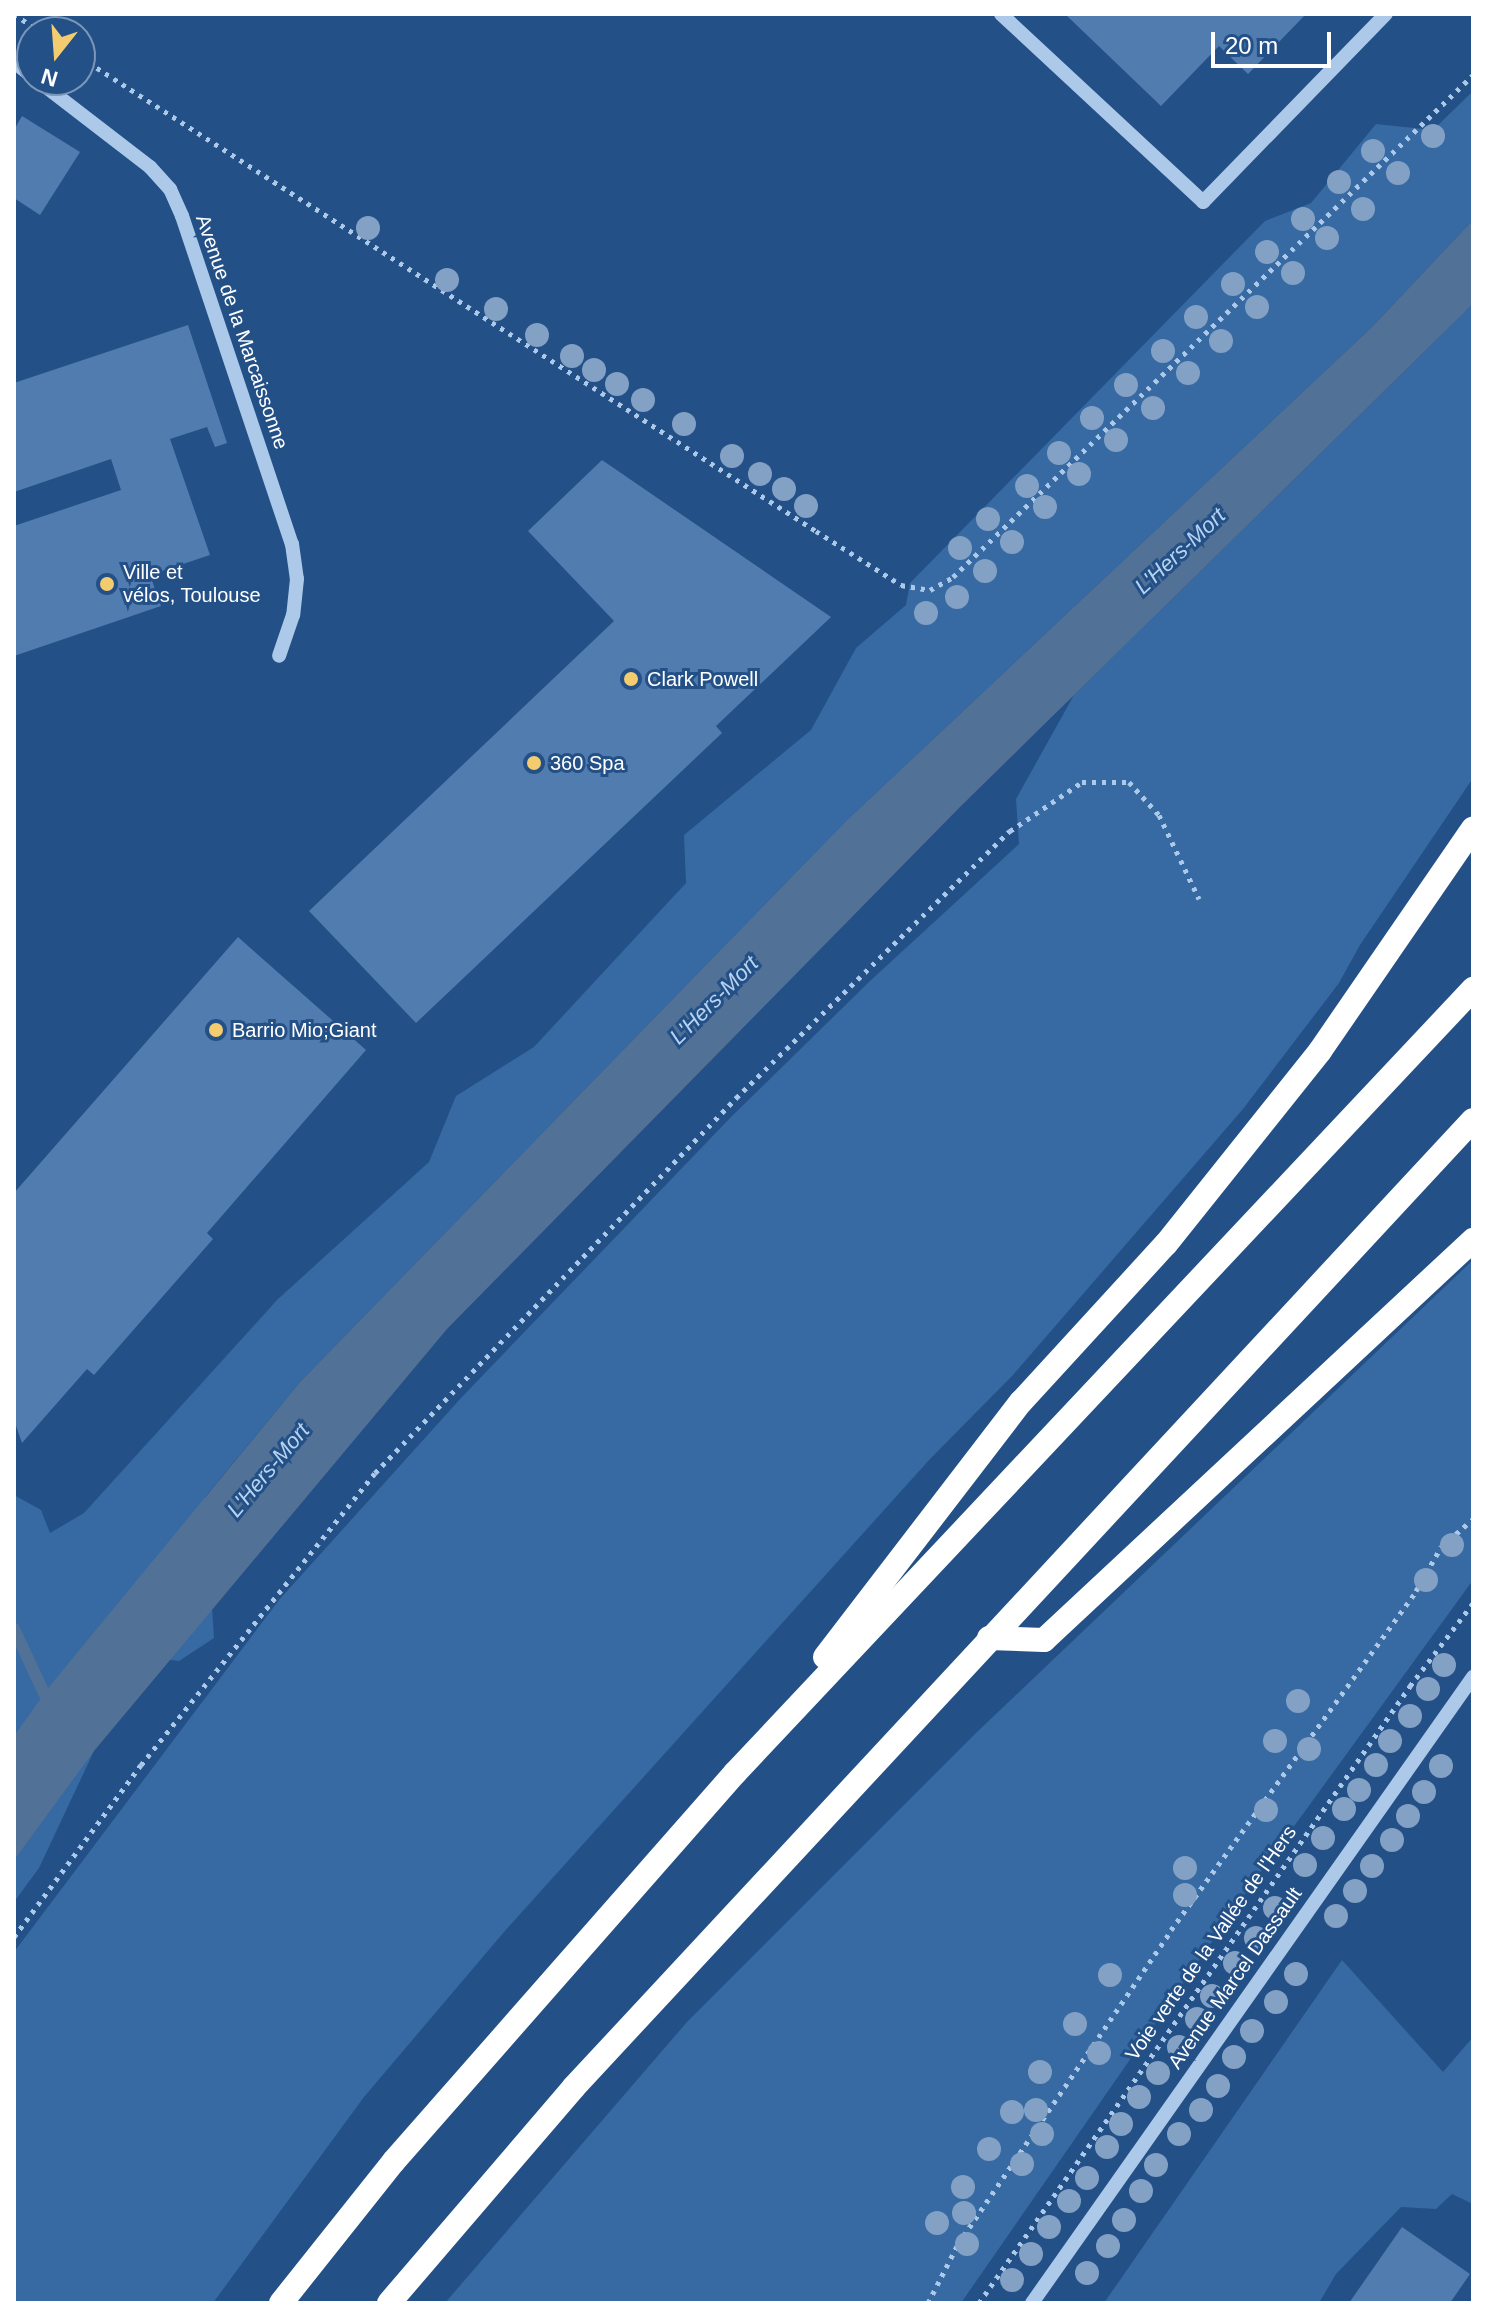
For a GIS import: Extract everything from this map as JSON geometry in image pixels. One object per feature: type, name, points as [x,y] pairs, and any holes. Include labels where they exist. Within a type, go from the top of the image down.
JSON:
[{"type":"highway","points":[[735,1773],[1021,1402],[1166,1244],[1320,1051],[1473,828]]},
{"type":"highway","points":[[281,2303],[394,2161],[735,1773],[1473,989]]},
{"type":"highway","points":[[389,2303],[574,2087],[1473,1120]]},
{"type":"highway","points":[[989,1638],[1044,1640],[1473,1240]]},
{"type":"street","points":[[1001,14],[1203,202],[1386,14]]},
{"type":"street","name":"Avenue de la Marcaissonne","points":[[58,96],[150,167],[170,189],[182,216],[292,544],[297,579],[293,615],[279,656]]},
{"type":"street","name":"Avenue Marcel Dassault","points":[[1032,2303],[1473,1677]]},
{"type":"path","points":[[96,67],[901,585],[930,590],[953,577],[1473,75]]},
{"type":"path","points":[[14,1937],[160,1741],[375,1473],[736,1098],[1010,831],[1082,782],[1129,782],[1159,815],[1199,899]]},
{"type":"path","points":[[928,2303],[939,2288],[958,2244],[1171,1930],[1416,1591],[1441,1547],[1473,1519]]},
{"type":"path","name":"Voie verte de la Vallée de l'Hers","points":[[979,2303],[1410,1686],[1473,1603]]},
{"type":"shaded area","points":[[1473,91],[1473,220],[1372,327],[846,821],[300,1382],[205,1497],[214,1638],[179,1661],[91,1650],[94,1751],[39,1868],[14,1902],[14,1495],[41,1510],[50,1533],[84,1513],[277,1300],[429,1162],[456,1096],[534,1047],[686,883],[684,835],[811,730],[856,648],[906,605],[910,583],[1265,221],[1311,203],[1376,124],[1433,130]]},
{"type":"shaded area","points":[[1473,304],[1473,778],[1360,945],[1339,983],[1243,1109],[1013,1375],[930,1459],[504,1932],[364,2097],[213,2303],[14,2303],[14,1952],[279,1600],[461,1398],[731,1117],[870,981],[1019,844],[1016,799],[1074,695]]},
{"type":"shaded area","points":[[1473,1260],[1473,1580],[1247,1891],[961,2303],[445,2303],[687,2022],[977,1732]]},
{"type":"shaded area","points":[[1342,1960],[1443,2072],[1473,2037],[1473,2204],[1452,2194],[1436,2209],[1401,2207],[1336,2274],[1319,2303],[1104,2303]]},
{"type":"water","name":"L'Hers-Mort","points":[[1473,220],[1473,304],[960,807],[447,1329],[94,1751],[14,1860],[14,1736],[49,1687],[300,1382],[846,821],[1372,327]]},
{"type":"building","points":[[1065,14],[1306,14],[1248,74],[1219,46],[1161,106]]},
{"type":"building","points":[[22,116],[80,152],[40,215],[14,198],[14,130]]},
{"type":"building","points":[[188,325],[227,443],[215,447],[207,427],[170,439],[210,555],[150,575],[161,606],[14,656],[14,526],[121,490],[111,459],[14,492],[14,383]]},
{"type":"building","points":[[602,460],[831,617],[716,726],[722,733],[416,1023],[309,911],[614,621],[528,531]]},
{"type":"building","points":[[238,937],[366,1050],[207,1233],[213,1239],[94,1375],[87,1369],[22,1443],[14,1420],[14,1193]]},
{"type":"building","points":[[1402,2227],[1470,2274],[1450,2303],[1349,2303]]},
{"type":"waterway","points":[[14,1629],[50,1706]]},
{"type":"place","name":"Ville et vélos, Toulouse","points":[[107,584]]},
{"type":"place","name":"Clark Powell","points":[[631,679]]},
{"type":"place","name":"360 Spa","points":[[534,763]]},
{"type":"place","name":"Barrio Mio;Giant","points":[[216,1030]]}]
